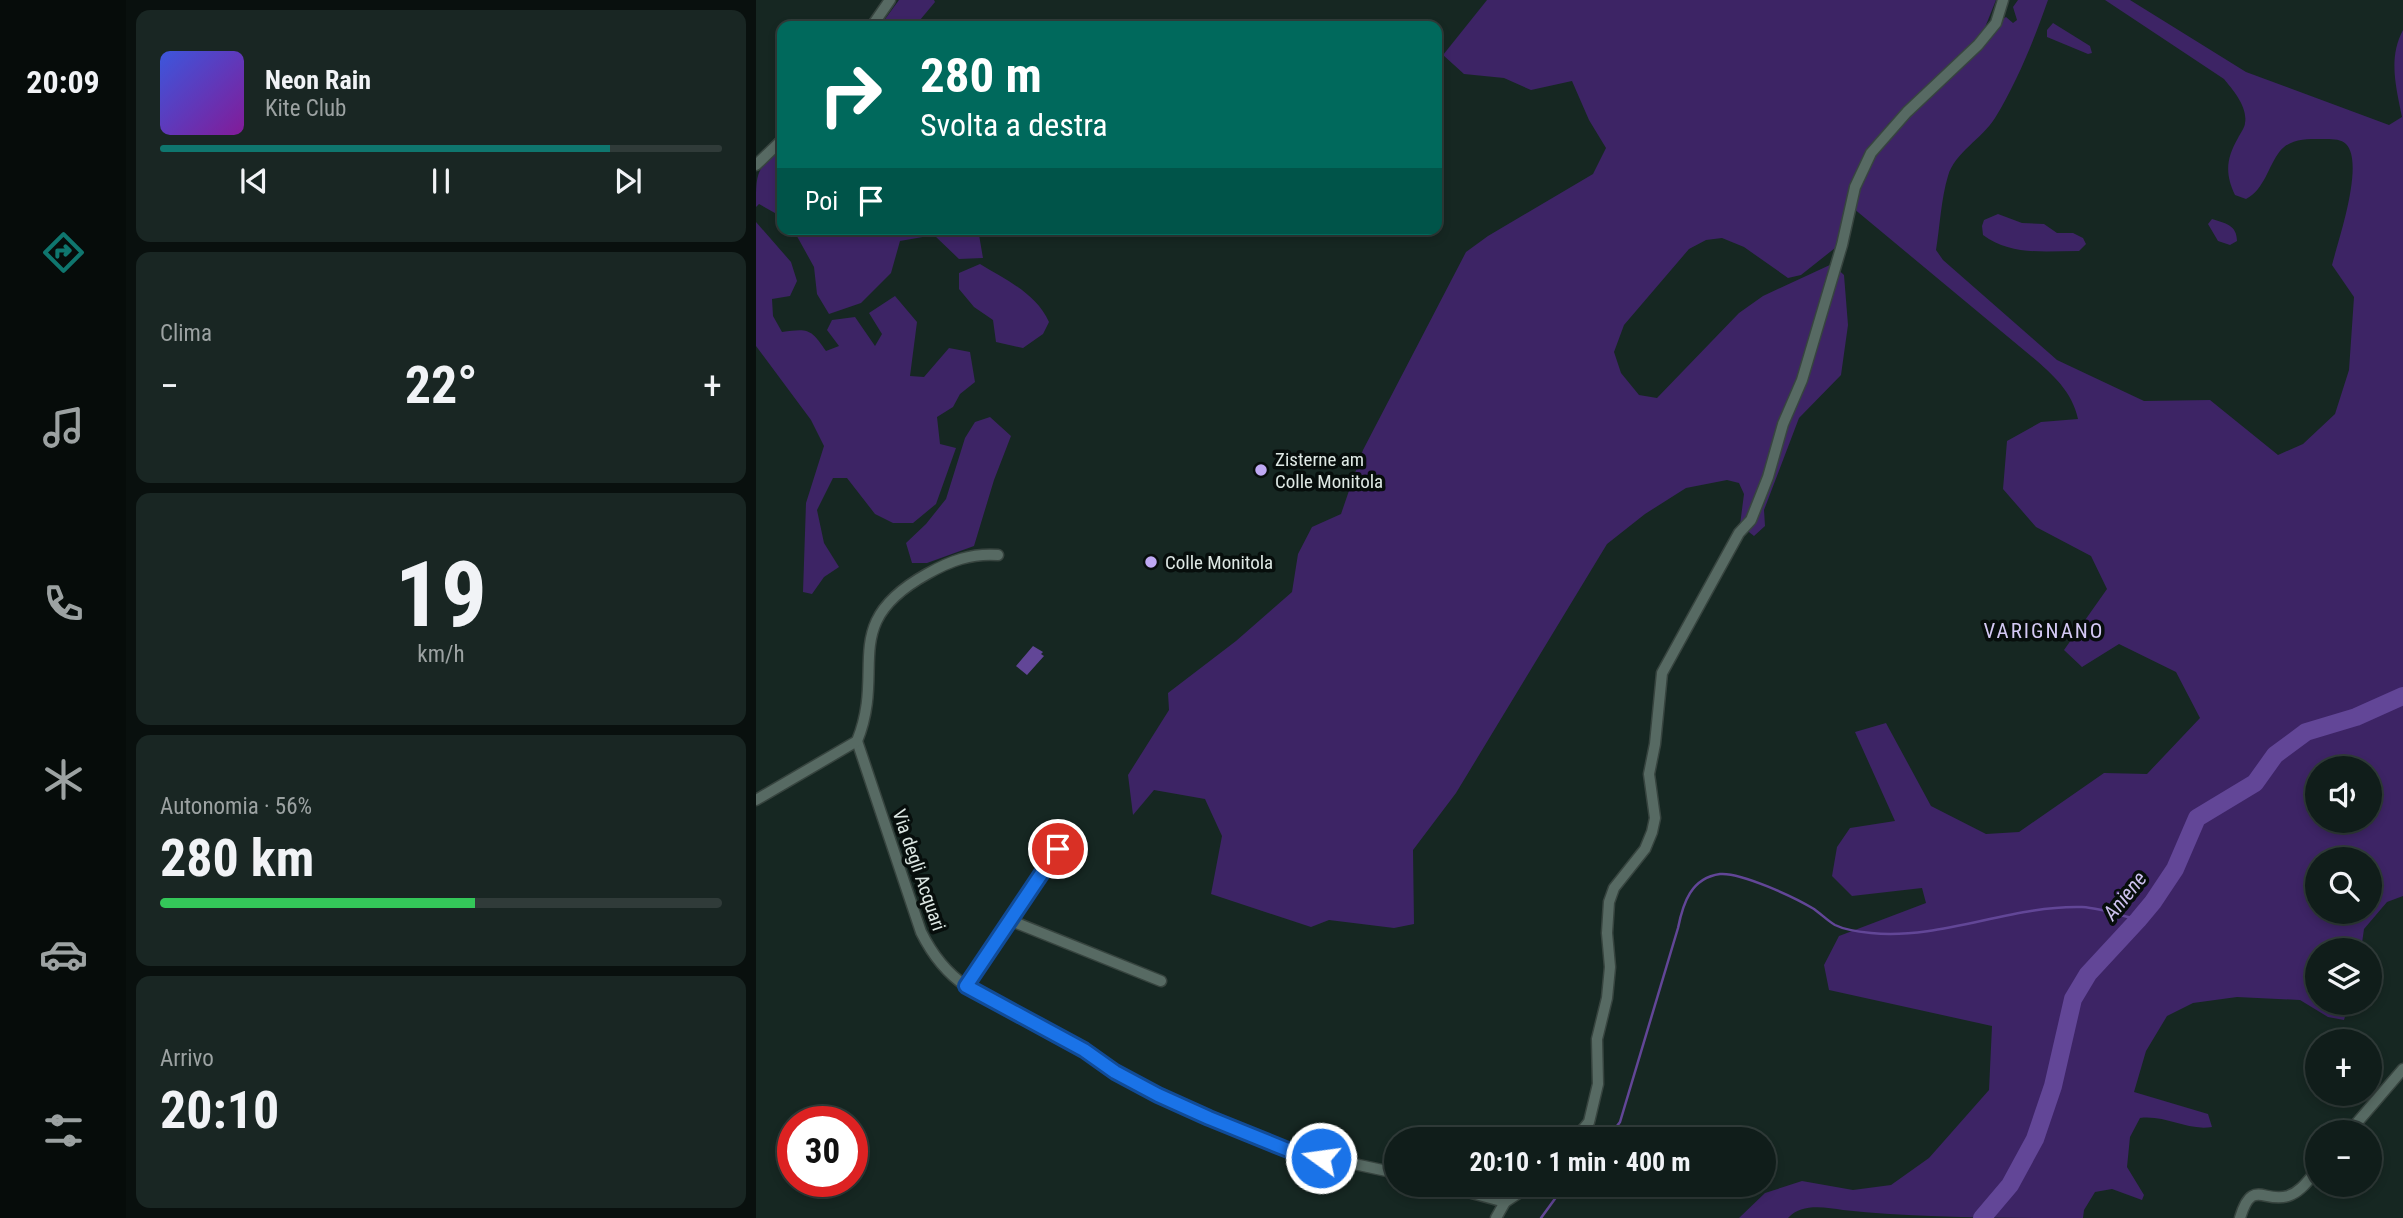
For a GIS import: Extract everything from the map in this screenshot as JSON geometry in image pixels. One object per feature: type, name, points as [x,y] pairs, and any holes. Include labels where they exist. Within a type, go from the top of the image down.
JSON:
[{"type":"street","points":[[875,21],[890,0]]},
{"type":"street","points":[[1585,1127],[1589,1122],[1598,1084],[1597,1039],[1607,998],[1610,967],[1607,933],[1609,902],[1614,888],[1645,849],[1655,818],[1649,774],[1655,744],[1662,673],[1739,533],[1751,520],[1768,477],[1783,424],[1802,380],[1842,245],[1855,187],[1871,153],[1907,112],[1978,45],[1996,23],[2003,0]]},
{"type":"street","points":[[756,165],[777,145]]},
{"type":"street","points":[[756,800],[857,741],[865,716],[870,647],[874,626],[882,609],[902,589],[943,565],[971,556],[998,555]]},
{"type":"street","name":"Via degli Acquari","points":[[857,741],[921,932],[936,958],[953,976],[966,986],[1084,1050],[1121,1075],[1209,1118],[1294,1152],[1384,1171]]},
{"type":"street","points":[[966,986],[1058,849]]},
{"type":"street","points":[[1009,920],[1161,981]]},
{"type":"street","points":[[2359,1120],[2403,1069]]},
{"type":"street","points":[[2240,1218],[2249,1198],[2264,1194],[2284,1197],[2300,1190],[2305,1184]]},
{"type":"street","points":[[1486,1197],[1505,1202]]},
{"type":"street","points":[[1496,1218],[1505,1202],[1513,1197]]},
{"type":"shaded area","points":[[899,0],[935,2],[919,21],[884,21]]},
{"type":"shaded area","points":[[1487,0],[1996,0],[1982,35],[1889,123],[1865,154],[1835,248],[1801,275],[1788,278],[1744,247],[1722,238],[1706,240],[1689,249],[1624,325],[1614,352],[1621,373],[1639,395],[1657,398],[1739,313],[1763,296],[1832,264],[1844,275],[1848,325],[1841,375],[1799,418],[1764,510],[1765,526],[1754,536],[1740,525],[1744,494],[1739,483],[1727,480],[1686,488],[1645,514],[1607,544],[1456,793],[1413,850],[1414,924],[1394,928],[1329,920],[1311,927],[1211,894],[1222,836],[1205,799],[1154,790],[1133,815],[1128,775],[1169,710],[1168,693],[1236,641],[1292,592],[1298,554],[1312,527],[1341,514],[1363,450],[1466,252],[1488,236],[1593,174],[1606,148],[1589,120],[1572,81],[1531,90],[1504,78],[1464,74],[1443,55]]},
{"type":"shaded area","points":[[2018,0],[2048,0],[2024,60],[1995,118],[1951,167],[1936,250],[1943,260],[2057,360],[2144,401],[2210,400],[2278,455],[2303,444],[2335,414],[2349,370],[2354,297],[2332,265],[2352,184],[2351,154],[2346,144],[2337,140],[2298,140],[2280,151],[2252,195],[2246,199],[2235,195],[2228,173],[2229,160],[2244,126],[2245,117],[2235,94],[2224,79],[2105,0],[2130,0],[2246,72],[2389,125],[2402,117],[2395,62],[2398,41],[2403,30],[2403,896],[2387,902],[2382,908],[2382,847],[2305,847],[2305,924],[2368,924],[2364,929],[2363,938],[2305,938],[2305,1003],[2300,1000],[2237,997],[2193,1003],[2167,1016],[2146,1051],[2134,1092],[2208,1114],[2212,1127],[2194,1127],[2159,1119],[2140,1118],[2130,1137],[2127,1167],[2144,1195],[2142,1200],[2112,1189],[2095,1192],[2084,1210],[2083,1218],[1932,1216],[1814,1207],[1800,1210],[1788,1218],[1739,1218],[1761,1197],[1776,1197],[1776,1189],[1802,1181],[1853,1190],[1891,1185],[1929,1158],[1989,1090],[1992,1026],[1829,990],[1824,965],[1839,936],[1926,903],[1922,888],[1852,896],[1832,876],[1837,847],[1850,828],[1895,821],[1855,732],[1886,723],[1931,806],[1986,834],[2019,832],[2104,773],[2147,774],[2200,718],[2176,672],[2119,644],[2082,667],[2064,650],[2107,589],[2091,556],[2036,527],[2003,489],[2007,441],[2041,422],[2078,419],[2071,400],[2054,376],[1853,208],[1859,188],[1880,145],[2000,21],[2006,17],[2013,23],[2017,20],[2013,7]]},
{"type":"shaded area","points":[[2053,23],[2090,46],[2092,53],[2088,54],[2047,37],[2047,30]]},
{"type":"shaded area","points":[[777,152],[777,214],[759,204],[756,207],[757,179],[767,161]]},
{"type":"shaded area","points":[[1998,214],[2022,223],[2044,224],[2057,233],[2073,233],[2083,238],[2086,244],[2079,251],[2029,251],[2005,246],[1983,235],[1984,220]]},
{"type":"shaded area","points":[[2212,219],[2233,228],[2237,241],[2230,245],[2218,241],[2208,224]]},
{"type":"shaded area","points":[[756,222],[791,262],[797,281],[790,296],[772,299],[773,316],[782,332],[804,330],[813,334],[826,351],[839,346],[827,330],[832,320],[855,317],[875,346],[882,334],[869,313],[895,296],[917,322],[910,376],[924,377],[949,348],[970,352],[975,382],[960,394],[953,407],[937,417],[940,444],[956,448],[936,504],[913,523],[893,523],[875,514],[847,478],[833,478],[817,510],[824,543],[839,567],[824,577],[812,594],[803,592],[806,503],[824,446],[811,420],[756,346]]},
{"type":"shaded area","points":[[796,235],[934,235],[900,241],[891,273],[861,303],[829,314],[817,294],[814,267]]},
{"type":"shaded area","points":[[934,235],[979,235],[983,258],[959,259]]},
{"type":"shaded area","points":[[980,264],[1028,295],[1049,322],[1043,334],[1023,348],[996,342],[993,320],[974,307],[959,289],[959,273]]},
{"type":"shaded area","points":[[990,417],[1011,436],[974,546],[927,563],[912,563],[906,543],[946,499],[965,438],[975,422]]},
{"type":"shaded area","points":[[1033,646],[1043,652],[1041,654],[1044,656],[1027,675],[1016,666]]},
{"type":"shaded area","points":[[2325,1015],[2345,1015],[2344,1020]]},
{"type":"waterway","name":"Aniene","points":[[1982,1218],[2010,1185],[2035,1139],[2053,1086],[2073,999],[2088,974],[2153,902],[2175,869],[2197,818],[2255,783],[2275,755],[2306,732],[2356,717],[2403,696]]},
{"type":"waterway","points":[[1616,1127],[1620,1122],[1686,901],[1695,886],[1710,876],[1729,874],[1754,881],[1806,904],[1835,925],[1871,933],[1924,932],[2055,908],[2089,908],[2138,920]]},
{"type":"waterway","points":[[1541,1218],[1556,1197]]},
{"type":"place","name":"Zisterne am Colle Monitola","points":[[1261,470]]},
{"type":"place","name":"Colle Monitola","points":[[1151,562]]},
{"type":"district","name":"VARIGNANO","points":[[2044,631]]},
{"type":"route","points":[[1058,849],[966,986],[1084,1050],[1105,1066],[1158,1095],[1288,1150],[1321,1158]]}]
